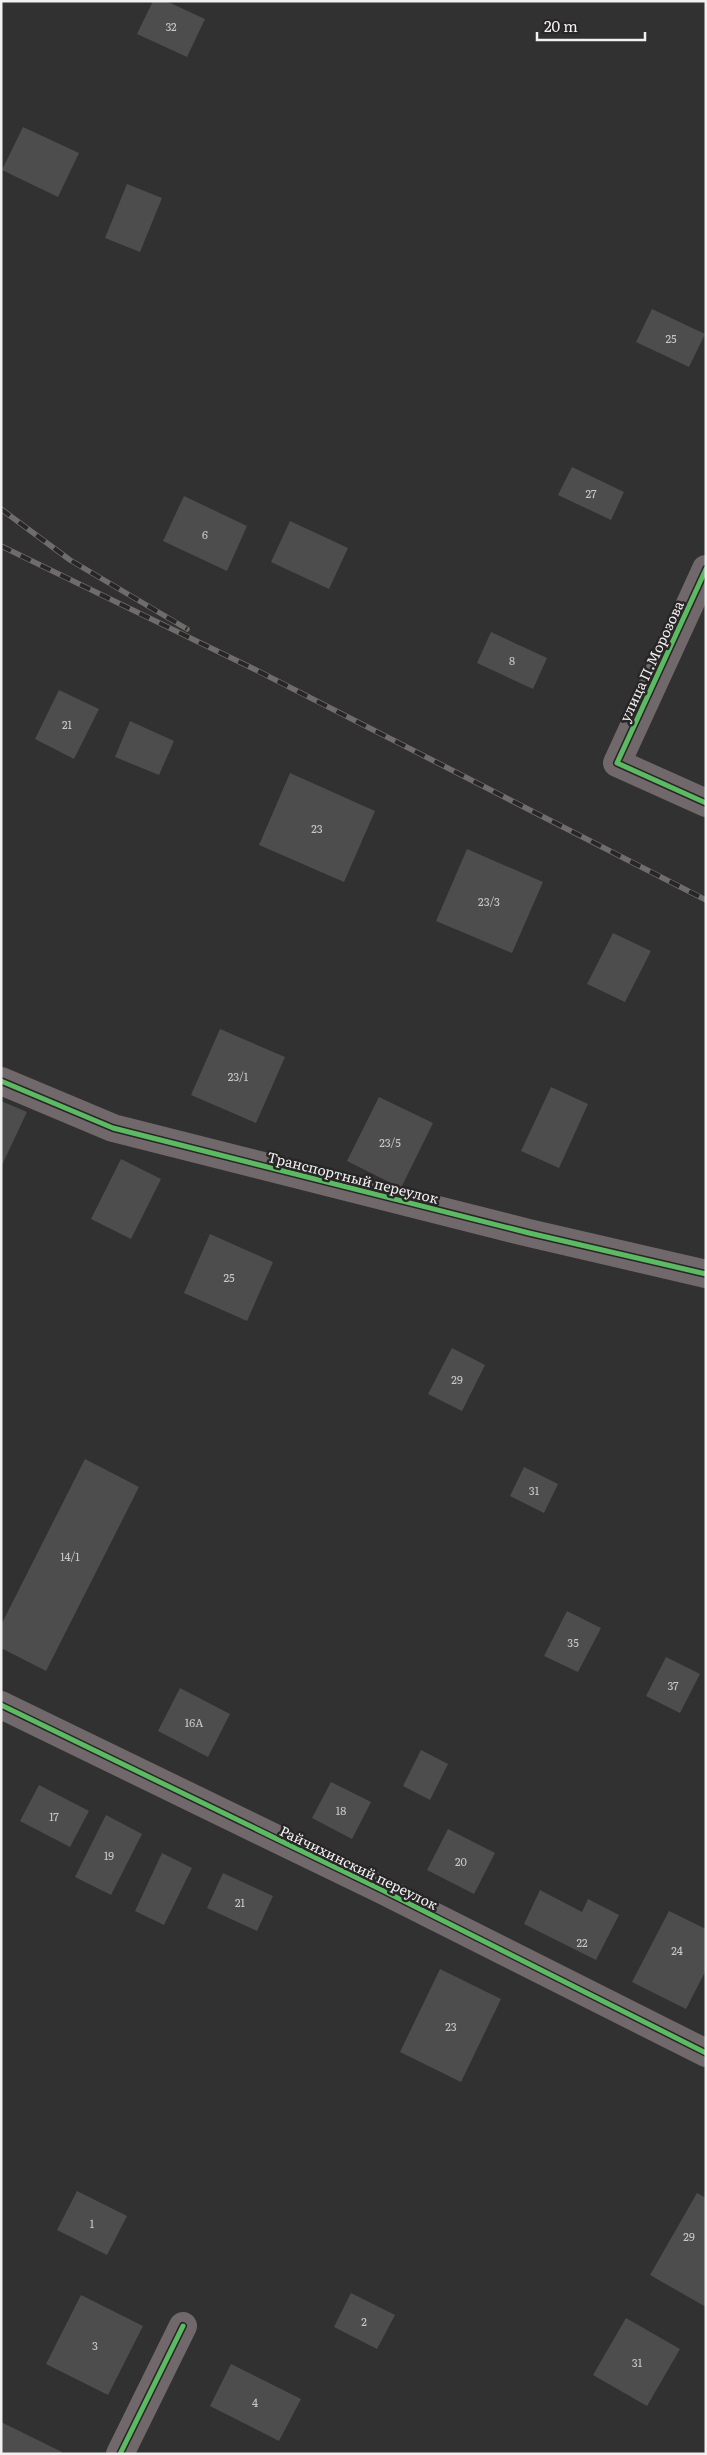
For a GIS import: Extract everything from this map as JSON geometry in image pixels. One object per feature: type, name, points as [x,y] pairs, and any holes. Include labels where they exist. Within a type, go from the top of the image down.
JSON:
[{"type":"street","name":"улица П.Морозова","points":[[706,569],[617,763],[706,803]]},
{"type":"street","name":"Транспортный переулок","points":[[1,1081],[113,1128],[529,1233],[706,1274]]},
{"type":"street","name":"Райчихинский переулок","points":[[1,1704],[382,1890],[706,2054]]},
{"type":"street","points":[[120,2454],[183,2326]]},
{"type":"building","points":[[153,1],[166,1],[205,19],[187,57],[137,34]]},
{"type":"building","points":[[23,127],[79,153],[58,197],[2,170]]},
{"type":"building","points":[[127,184],[162,198],[140,252],[105,238]]},
{"type":"building","points":[[652,309],[705,334],[689,367],[636,342]]},
{"type":"building","points":[[572,467],[624,492],[611,520],[558,495]]},
{"type":"building","points":[[184,496],[247,526],[227,571],[163,541]]},
{"type":"building","points":[[290,521],[348,548],[329,589],[271,562]]},
{"type":"building","points":[[491,632],[547,658],[533,689],[477,663]]},
{"type":"building","points":[[59,690],[99,709],[74,759],[35,739]]},
{"type":"building","points":[[130,721],[174,741],[159,775],[115,757]]},
{"type":"building","points":[[290,773],[375,811],[344,882],[259,845]]},
{"type":"building","points":[[467,849],[543,882],[512,953],[436,921]]},
{"type":"building","points":[[613,933],[651,951],[625,1002],[587,984]]},
{"type":"building","points":[[220,1029],[285,1057],[256,1123],[191,1095]]},
{"type":"building","points":[[551,1087],[588,1104],[559,1168],[521,1151]]},
{"type":"building","points":[[379,1097],[433,1123],[401,1188],[347,1161]]},
{"type":"building","points":[[1,1101],[27,1112],[1,1167]]},
{"type":"building","points":[[121,1159],[161,1179],[131,1239],[91,1219]]},
{"type":"building","points":[[210,1234],[273,1262],[247,1321],[184,1293]]},
{"type":"building","points":[[452,1348],[485,1365],[462,1411],[428,1394]]},
{"type":"building","points":[[85,1459],[139,1487],[46,1671],[1,1648],[1,1625]]},
{"type":"building","points":[[524,1467],[558,1484],[544,1513],[510,1496]]},
{"type":"building","points":[[567,1611],[601,1628],[578,1672],[544,1656]]},
{"type":"building","points":[[666,1657],[700,1674],[680,1713],[646,1696]]},
{"type":"building","points":[[180,1688],[230,1714],[208,1757],[158,1731]]},
{"type":"building","points":[[421,1750],[448,1764],[430,1800],[403,1786]]},
{"type":"building","points":[[331,1782],[371,1802],[352,1839],[312,1818]]},
{"type":"building","points":[[39,1785],[89,1811],[70,1847],[20,1821]]},
{"type":"building","points":[[106,1815],[142,1834],[111,1895],[75,1877]]},
{"type":"building","points":[[448,1829],[495,1853],[474,1894],[427,1870]]},
{"type":"building","points":[[162,1853],[192,1868],[164,1925],[135,1911]]},
{"type":"building","points":[[223,1873],[273,1896],[257,1931],[207,1908]]},
{"type":"building","points":[[540,1890],[582,1912],[588,1899],[619,1915],[596,1960],[524,1924]]},
{"type":"building","points":[[669,1911],[706,1929],[706,1970],[686,2009],[632,1982]]},
{"type":"building","points":[[440,1969],[501,1999],[461,2082],[400,2052]]},
{"type":"building","points":[[77,2191],[127,2216],[107,2255],[57,2230]]},
{"type":"building","points":[[697,2193],[706,2198],[706,2307],[650,2275]]},
{"type":"building","points":[[351,2293],[395,2315],[377,2349],[334,2327]]},
{"type":"building","points":[[81,2295],[143,2326],[108,2395],[46,2364]]},
{"type":"building","points":[[626,2318],[680,2349],[647,2406],[593,2375]]},
{"type":"building","points":[[231,2364],[301,2399],[279,2441],[210,2406]]},
{"type":"building","points":[[1,2422],[62,2452],[61,2454],[1,2454]]},
{"type":"railway","points":[[1,509],[70,560],[187,629]]},
{"type":"railway","points":[[1,546],[254,669],[706,900]]},
{"type":"cycle path","points":[[706,569],[617,763],[706,803]]},
{"type":"cycle path","points":[[1,1081],[113,1128],[529,1233],[706,1274]]},
{"type":"cycle path","points":[[1,1705],[382,1890],[706,2053]]},
{"type":"cycle path","points":[[120,2454],[183,2326]]}]
